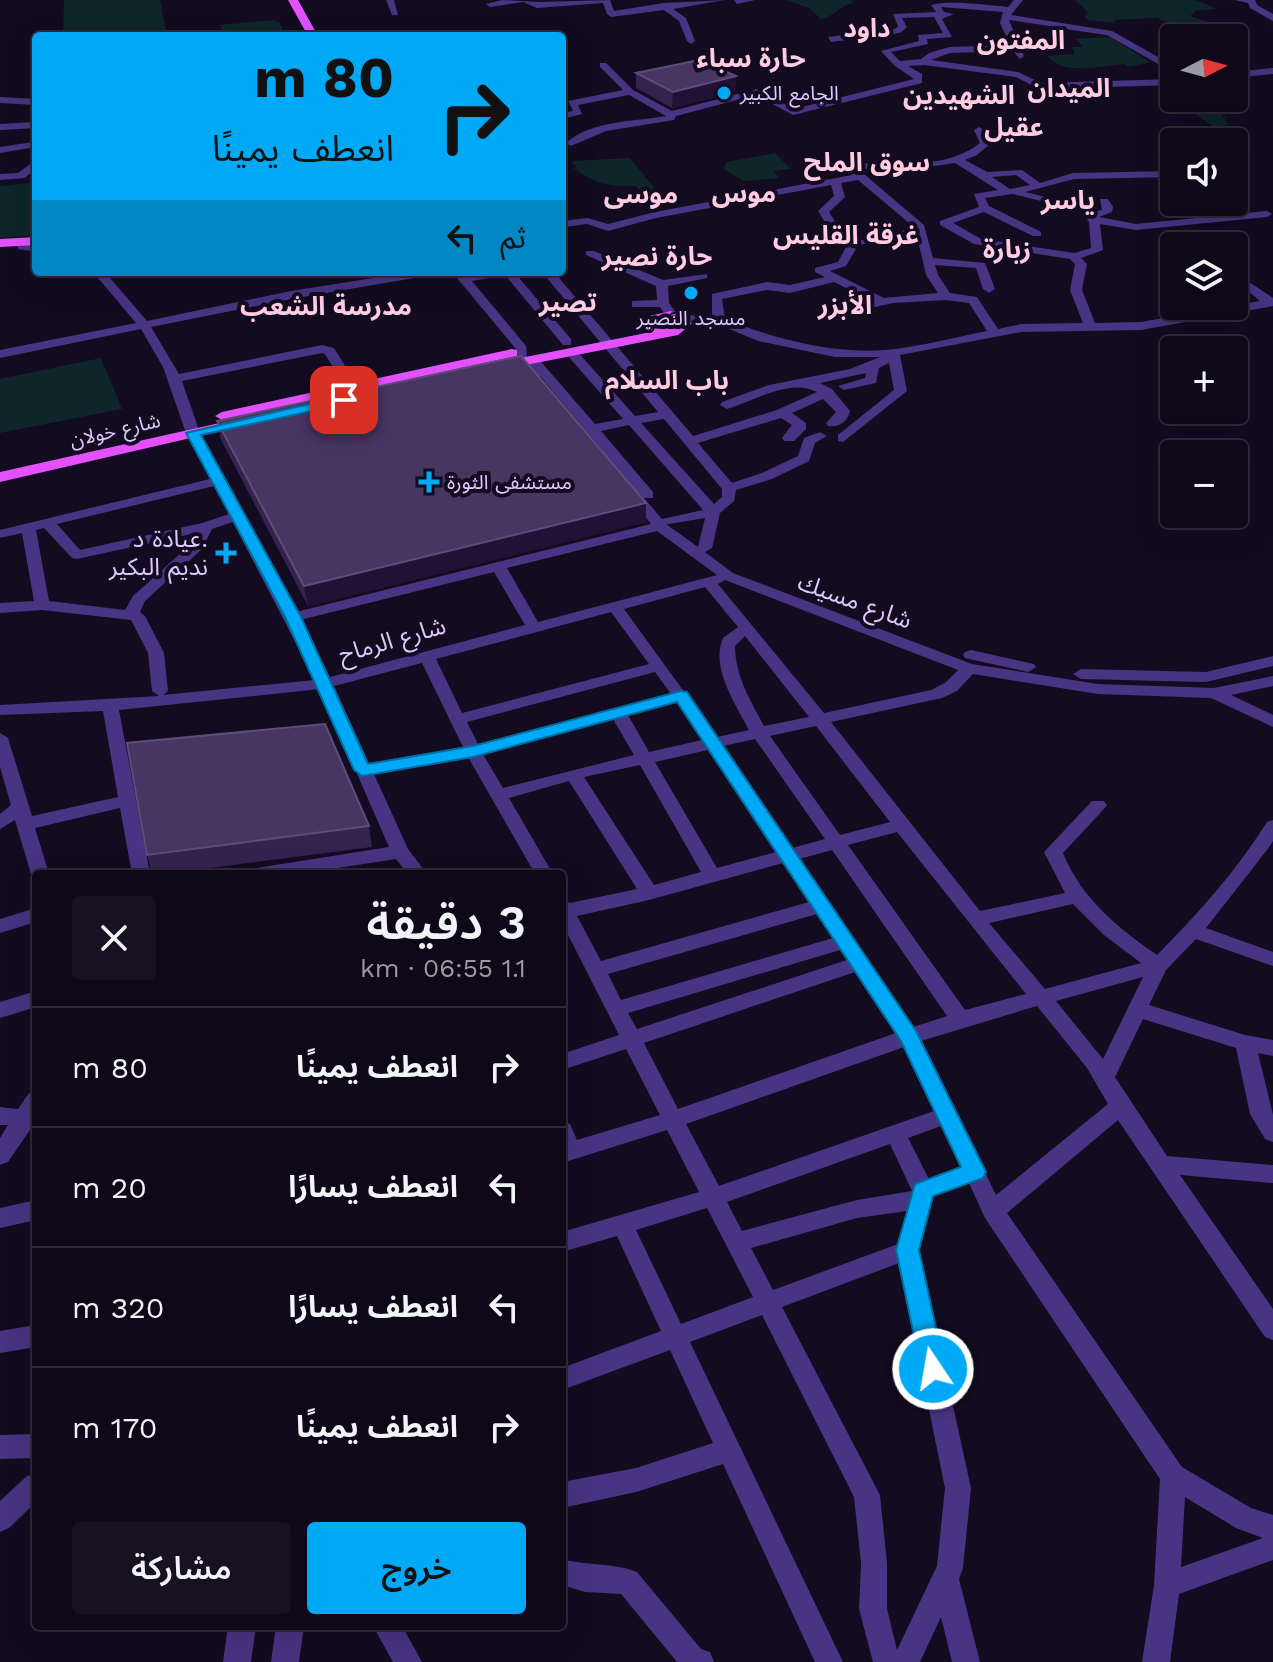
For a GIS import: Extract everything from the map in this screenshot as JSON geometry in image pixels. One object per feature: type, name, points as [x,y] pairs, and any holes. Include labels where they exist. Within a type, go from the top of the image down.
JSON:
[{"type":"main road","points":[[293,0],[311,32]]},
{"type":"main road","points":[[307,23],[322,24]]},
{"type":"main road","points":[[0,246],[32,246]]},
{"type":"main road","name":"شارع خولان","points":[[0,465],[192,428],[645,331],[654,317],[674,316]]},
{"type":"main road","name":"شارع خولان","points":[[0,477],[352,387],[461,369]]},
{"type":"street","points":[[390,0],[395,13]]},
{"type":"street","points":[[489,3],[523,0],[537,5],[606,0],[611,14],[721,0]]},
{"type":"street","points":[[737,1],[751,0]]},
{"type":"street","points":[[1018,75],[1020,55],[1013,48],[1004,23],[1007,13],[1019,0]]},
{"type":"street","points":[[1239,0],[1251,0],[1253,6],[1273,18]]},
{"type":"street","points":[[603,65],[630,92],[671,114],[757,92],[793,112],[919,81],[919,76],[898,64],[885,51],[925,42],[921,37],[949,35],[935,5],[955,4],[1109,33],[1160,62]]},
{"type":"street","points":[[664,6],[683,20],[691,41]]},
{"type":"street","points":[[831,39],[897,31],[903,27],[896,16],[938,14]]},
{"type":"street","points":[[924,62],[932,55],[949,50],[1013,48],[1063,35],[1059,25]]},
{"type":"street","points":[[898,64],[924,62],[1018,75],[1039,86],[1160,82]]},
{"type":"street","points":[[1248,74],[1273,71]]},
{"type":"street","points":[[567,103],[630,92]]},
{"type":"street","points":[[0,102],[32,104]]},
{"type":"street","points":[[0,102],[32,104]]},
{"type":"street","points":[[566,115],[579,112],[567,103]]},
{"type":"street","points":[[2,128],[20,104]]},
{"type":"street","points":[[571,143],[588,132],[648,123],[671,118],[671,114]]},
{"type":"street","points":[[2,128],[32,125]]},
{"type":"street","points":[[946,296],[932,275],[920,227],[848,166],[956,159],[978,152],[985,144],[979,130]]},
{"type":"street","points":[[0,150],[32,145]]},
{"type":"street","points":[[978,152],[983,175]]},
{"type":"street","points":[[956,159],[1008,192],[1075,206],[1092,217],[1136,227],[1267,214]]},
{"type":"street","points":[[0,177],[21,176],[32,166]]},
{"type":"street","points":[[983,175],[1018,172],[1039,187]]},
{"type":"street","points":[[1037,234],[985,208],[978,196],[1039,187],[1073,176],[1160,174]]},
{"type":"street","points":[[566,224],[588,221],[608,228],[655,215],[858,177]]},
{"type":"street","points":[[835,181],[840,197],[823,211],[850,245]]},
{"type":"street","points":[[1092,217],[1107,212],[1104,201]]},
{"type":"street","points":[[985,208],[944,223],[978,242],[1074,256],[1097,250],[1092,217]]},
{"type":"street","points":[[850,245],[922,232]]},
{"type":"street","points":[[850,245],[842,264],[820,269],[833,279],[882,301]]},
{"type":"street","points":[[590,253],[614,260],[633,274],[662,284],[703,276]]},
{"type":"street","points":[[1074,256],[1081,264],[1076,290],[1090,326]]},
{"type":"street","points":[[930,261],[981,265],[989,289]]},
{"type":"street","points":[[0,354],[291,295],[407,276]]},
{"type":"street","points":[[461,276],[527,355]]},
{"type":"street","points":[[471,276],[527,355]]},
{"type":"street","points":[[509,276],[629,419],[713,512]]},
{"type":"street","points":[[293,617],[713,512],[729,498],[729,488],[551,276]]},
{"type":"street","points":[[100,277],[142,327],[190,411],[192,428]]},
{"type":"street","points":[[714,320],[716,297],[767,286],[790,289],[833,279]]},
{"type":"street","points":[[662,284],[674,316]]},
{"type":"street","points":[[1248,285],[1272,304]]},
{"type":"street","points":[[831,315],[882,301],[946,296],[973,300],[994,332]]},
{"type":"street","points":[[636,304],[674,316],[714,320],[762,338],[835,353],[893,353],[994,332],[1141,326],[1272,304]]},
{"type":"street","points":[[994,332],[1144,329],[1272,304]]},
{"type":"street","points":[[142,327],[180,413],[192,428],[293,617],[400,852],[415,870]]},
{"type":"street","points":[[173,379],[327,349],[352,387]]},
{"type":"street","points":[[727,405],[772,388],[885,362],[893,353]]},
{"type":"street","points":[[843,438],[901,391],[893,353]]},
{"type":"street","name":"شارع مسيك","points":[[527,355],[664,523],[705,548],[724,571],[869,623],[1008,664],[1098,677],[1206,677],[1273,661]]},
{"type":"street","name":"شارع مسيك","points":[[527,355],[685,548],[724,571],[969,668],[1098,689],[1214,693],[1273,681]]},
{"type":"street","points":[[844,386],[871,380],[873,365]]},
{"type":"street","points":[[807,382],[824,390],[843,411],[842,417],[833,423]]},
{"type":"street","points":[[690,441],[782,413],[826,394]]},
{"type":"street","points":[[782,413],[799,423],[799,429],[789,438]]},
{"type":"street","points":[[590,429],[667,414]]},
{"type":"street","points":[[729,488],[767,476],[804,458],[809,441],[820,436]]},
{"type":"street","points":[[0,534],[218,481]]},
{"type":"street","points":[[705,548],[713,512]]},
{"type":"street","points":[[47,522],[77,555],[206,526],[239,515]]},
{"type":"street","points":[[131,614],[138,599],[197,546],[206,526]]},
{"type":"street","points":[[29,529],[42,605]]},
{"type":"street","points":[[685,548],[684,554],[692,566],[685,579]]},
{"type":"street","points":[[498,566],[530,621]]},
{"type":"street","points":[[724,571],[748,628],[822,717],[1037,997],[1106,1075],[1120,1106],[1273,1329]]},
{"type":"street","name":"شارع الرماح","points":[[0,700],[322,678],[724,571]]},
{"type":"street","name":"شارع الرماح","points":[[0,710],[110,706],[322,678],[426,655],[530,621],[614,606],[724,571]]},
{"type":"street","points":[[0,608],[42,605],[137,616],[156,653],[160,691]]},
{"type":"street","points":[[614,606],[681,696],[909,1037],[993,1211],[1173,1476],[1245,1519],[1273,1528]]},
{"type":"street","points":[[748,628],[731,638],[726,649],[735,686],[759,732],[960,1019]]},
{"type":"street","points":[[426,655],[473,751],[542,870]]},
{"type":"street","points":[[458,719],[660,666]]},
{"type":"street","points":[[498,795],[573,774],[936,694],[951,687],[969,668]]},
{"type":"street","points":[[1214,693],[1273,722]]},
{"type":"street","points":[[362,770],[473,751],[681,696]]},
{"type":"street","points":[[110,706],[140,870]]},
{"type":"street","points":[[618,713],[712,875]]},
{"type":"street","points":[[0,738],[39,870]]},
{"type":"street","points":[[573,774],[649,893]]},
{"type":"street","points":[[0,823],[22,816],[127,801]]},
{"type":"street","points":[[1098,805],[1053,852],[1075,897],[1098,921],[1158,966]]},
{"type":"street","points":[[0,811],[22,816]]},
{"type":"street","points":[[566,909],[649,893],[903,824]]},
{"type":"street","points":[[1106,1075],[1158,966],[1267,849],[1273,826]]},
{"type":"street","points":[[306,870],[400,852]]},
{"type":"street","points":[[975,919],[1075,897]]},
{"type":"street","points":[[596,970],[823,905]]},
{"type":"street","points":[[566,915],[867,1495],[874,1563],[873,1609],[887,1662]]},
{"type":"street","points":[[0,926],[32,916]]},
{"type":"street","points":[[1193,931],[1273,959]]},
{"type":"street","points":[[616,1009],[846,941]]},
{"type":"street","points":[[566,1061],[861,963]]},
{"type":"street","points":[[567,1152],[674,1119],[960,1019],[1158,966]]},
{"type":"street","points":[[0,1010],[32,1000]]},
{"type":"street","points":[[1139,1010],[1245,1043],[1273,1048]]},
{"type":"street","points":[[1245,1043],[1273,1133]]},
{"type":"street","points":[[993,1211],[1120,1106]]},
{"type":"street","points":[[0,1116],[31,1109]]},
{"type":"street","points":[[0,1156],[31,1109]]},
{"type":"street","points":[[566,1241],[714,1197],[947,1115]]},
{"type":"street","points":[[895,1133],[922,1195],[908,1250],[958,1488],[950,1568],[906,1662]]},
{"type":"street","points":[[1163,1165],[1273,1174]]},
{"type":"street","points":[[737,1242],[857,1209],[922,1195],[975,1172]]},
{"type":"street","points":[[0,1218],[32,1211]]},
{"type":"street","points":[[623,1225],[829,1662]]},
{"type":"street","points":[[566,1378],[908,1250]]},
{"type":"street","points":[[0,1342],[32,1337]]},
{"type":"street","points":[[0,1447],[32,1446]]},
{"type":"street","points":[[566,1494],[636,1480],[728,1450]]},
{"type":"street","points":[[1156,1662],[1167,1585],[1173,1476]]},
{"type":"street","points":[[0,1519],[32,1489]]},
{"type":"street","points":[[1167,1585],[1273,1547]]},
{"type":"street","points":[[566,1573],[585,1579],[628,1581],[692,1659],[700,1662]]},
{"type":"street","points":[[945,1578],[966,1662]]},
{"type":"street","points":[[237,1662],[241,1630]]},
{"type":"street","points":[[285,1662],[289,1630]]},
{"type":"street","points":[[389,1630],[408,1662]]},
{"type":"green space","points":[[64,0],[160,0],[166,32],[63,32]]},
{"type":"green space","points":[[786,0],[851,0],[853,3],[821,19],[809,8]]},
{"type":"green space","points":[[1075,0],[1196,0],[1217,9],[1196,11],[1190,16],[1215,24],[1170,24],[1157,18],[1114,20],[1115,23],[1088,20],[1085,16],[1089,13]]},
{"type":"green space","points":[[273,20],[279,22],[284,32],[223,32],[220,25]]},
{"type":"green space","points":[[1110,37],[1150,62],[1130,67],[1124,64],[1072,68],[1054,62],[1048,56],[1075,54],[1072,47],[1083,47],[1076,39]]},
{"type":"green space","points":[[1193,112],[1220,112],[1229,125],[1214,127]]},
{"type":"green space","points":[[775,153],[791,169],[774,171],[779,178],[744,181],[724,169],[726,162]]},
{"type":"green space","points":[[630,158],[659,194],[641,191],[635,186],[595,181],[573,168],[576,167],[571,161]]},
{"type":"green space","points":[[32,182],[32,235],[0,238],[0,186]]},
{"type":"green space","points":[[101,358],[122,409],[0,433],[0,379]]},
{"type":"building","points":[[699,60],[736,76],[673,92],[636,73]]},
{"type":"building","name":"مستشفى الثورة","points":[[521,356],[646,503],[304,586],[217,421]]},
{"type":"building","points":[[325,724],[369,826],[147,855],[127,743]]},
{"type":"place","name":"الجامع الكبير","points":[[724,93]]},
{"type":"place","name":"مسجد النصير","points":[[691,293]]},
{"type":"place","name":"مستشفى الثورة","points":[[429,482]]},
{"type":"place","name":"عيادة د. نديم البكير","points":[[226,553]]},
{"type":"district","name":"داود","points":[[867,28]]},
{"type":"district","name":"المفتون","points":[[1021,40]]},
{"type":"district","name":"حارة سباء","points":[[751,58]]},
{"type":"district","name":"الميدان","points":[[1069,88]]},
{"type":"district","name":"الشهيدين","points":[[959,95]]},
{"type":"district","name":"عقيل","points":[[1014,127]]},
{"type":"district","name":"سوق الملح","points":[[867,162]]},
{"type":"district","name":"موس","points":[[744,193]]},
{"type":"district","name":"موسى","points":[[641,194]]},
{"type":"district","name":"ياسر","points":[[1068,200]]},
{"type":"district","name":"غرقة القليس","points":[[846,235]]},
{"type":"district","name":"زبارة","points":[[1007,249]]},
{"type":"district","name":"حارة نصير","points":[[657,256]]},
{"type":"district","name":"تصير","points":[[568,302]]},
{"type":"district","name":"الأبزر","points":[[845,305]]},
{"type":"district","name":"مدرسة الشعب","points":[[326,306]]},
{"type":"district","name":"باب السلام","points":[[667,380]]},
{"type":"route","points":[[344,400],[193,433],[293,617],[362,770],[473,751],[681,696],[909,1037],[975,1172],[923,1190],[908,1250],[933,1369]]}]
